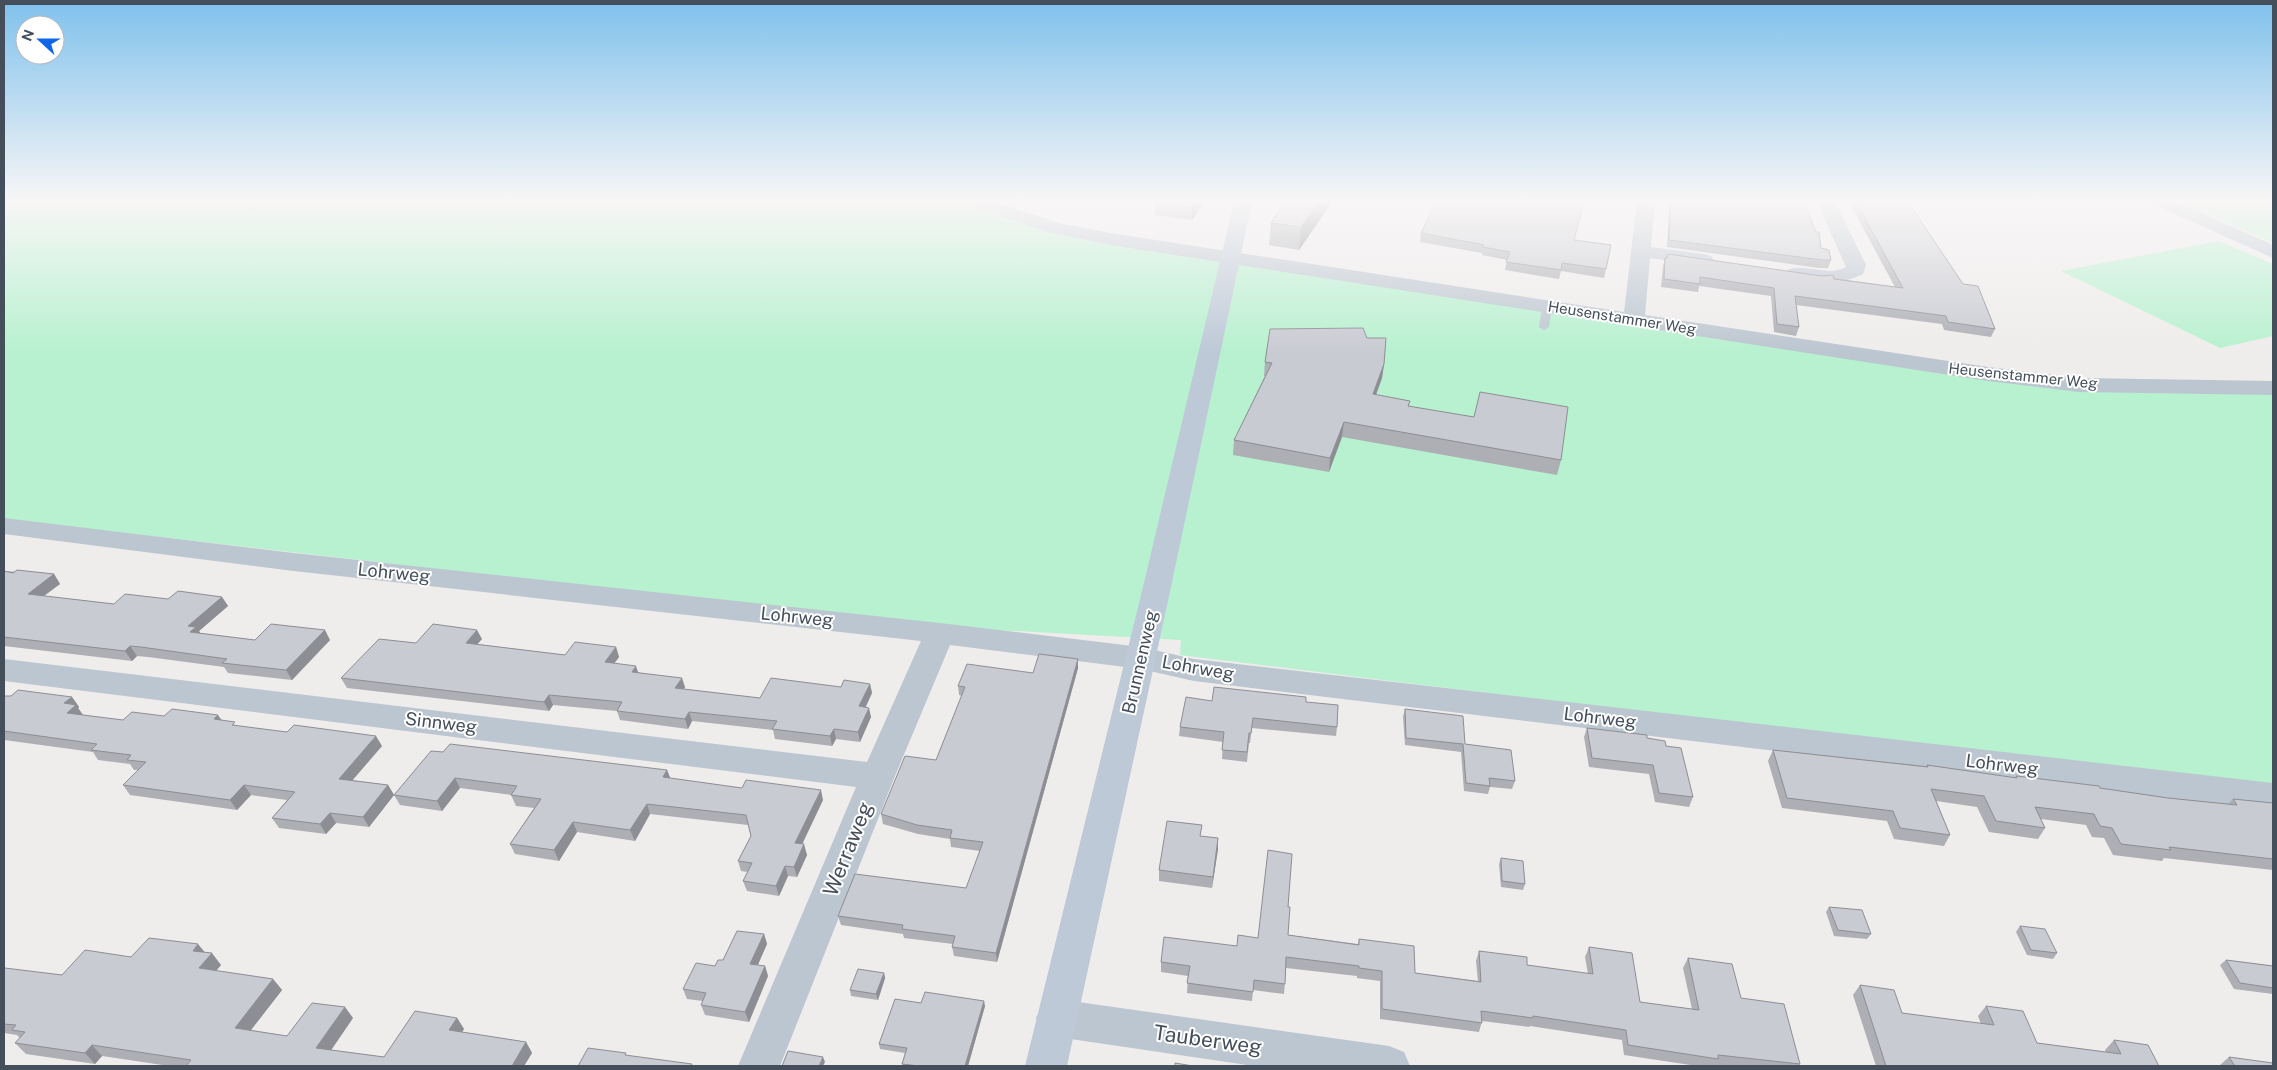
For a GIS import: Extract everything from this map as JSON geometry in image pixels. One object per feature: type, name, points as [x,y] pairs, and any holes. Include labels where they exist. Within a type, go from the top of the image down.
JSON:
[{"type":"street","name":"Heusenstammer Weg","points":[[1193,252],[1546,317],[1634,320],[2042,382],[2094,385],[2273,388]]},
{"type":"street","name":"Brunnenweg","points":[[1046,1066],[1141,658],[1231,252]]},
{"type":"street","points":[[1634,320],[1641,252]]},
{"type":"street","points":[[1648,252],[1726,263]]},
{"type":"street","points":[[1782,271],[1830,277],[1849,275],[1856,270],[1849,252]]},
{"type":"street","name":"Lohrweg","points":[[4,526],[304,564],[940,633],[1141,658],[1204,671],[2273,797]]},
{"type":"street","name":"Werraweg","points":[[759,1066],[878,776],[940,633]]},
{"type":"street","name":"Sinnweg","points":[[4,670],[878,776]]},
{"type":"street","name":"Tauberweg","points":[[1057,1018],[1389,1066]]},
{"type":"green space","points":[[4,252],[1223,252],[2106,391],[2273,394],[2273,790],[1180,655],[1181,640],[941,627],[4,519]]},
{"type":"green space","points":[[2161,252],[2245,252],[2273,264],[2273,336],[2220,348],[2061,271]]},
{"type":"building","points":[[1510,252],[1610,252],[1606,269],[1562,263],[1561,270],[1506,262]]},
{"type":"building","points":[[1760,252],[1829,252],[1831,260]]},
{"type":"building","points":[[1883,252],[1941,252],[1963,284],[1978,286],[1995,329],[1948,322],[1946,316],[1795,296],[1799,327],[1777,324],[1774,288],[1700,277],[1700,284],[1664,279],[1665,258],[1667,258],[1668,254],[1822,276],[1833,275],[1834,279],[1903,288]]},
{"type":"building","points":[[1363,328],[1367,338],[1386,338],[1384,364],[1373,394],[1410,401],[1408,406],[1474,417],[1480,392],[1568,407],[1561,460],[1344,422],[1330,458],[1234,440],[1272,363],[1265,362],[1270,329]]},
{"type":"building","points":[[17,570],[54,574],[28,594],[114,604],[125,594],[168,599],[178,591],[222,597],[188,626],[196,627],[190,632],[255,640],[271,624],[325,630],[286,670],[222,663],[227,659],[141,647],[130,646],[125,651],[4,637],[4,571],[13,573]]},
{"type":"building","points":[[433,624],[477,630],[466,643],[565,655],[575,642],[616,647],[605,662],[636,666],[632,672],[682,678],[675,688],[760,698],[771,678],[841,687],[844,680],[870,684],[859,706],[869,708],[858,732],[834,729],[830,736],[772,729],[777,721],[689,712],[685,719],[617,711],[622,702],[549,695],[544,702],[341,678],[379,639],[416,643]]},
{"type":"building","points":[[1039,654],[1078,659],[996,953],[952,947],[955,936],[902,929],[903,925],[838,916],[855,874],[966,888],[983,842],[950,838],[952,830],[917,825],[881,814],[905,756],[936,760],[965,687],[958,686],[967,664],[1033,673]]},
{"type":"building","points":[[1214,687],[1306,697],[1306,702],[1338,705],[1337,727],[1253,718],[1247,752],[1222,750],[1224,732],[1180,727],[1186,697],[1212,701]]},
{"type":"building","points":[[18,690],[72,697],[64,703],[76,705],[67,713],[123,720],[132,712],[164,716],[172,709],[218,715],[214,719],[235,722],[232,725],[287,732],[294,725],[376,736],[339,779],[388,785],[363,817],[330,813],[320,824],[272,818],[295,792],[244,785],[230,800],[123,785],[146,762],[127,760],[131,755],[91,750],[97,744],[4,731],[4,696],[11,696]]},
{"type":"building","points":[[1405,709],[1463,716],[1465,744],[1511,750],[1515,781],[1489,778],[1490,786],[1466,783],[1463,744],[1406,738]]},
{"type":"building","points":[[1587,728],[1647,735],[1647,738],[1665,741],[1666,746],[1681,748],[1693,797],[1659,793],[1653,765],[1592,758]]},
{"type":"building","points":[[450,744],[667,770],[663,777],[742,788],[746,780],[821,790],[795,843],[804,844],[794,867],[785,866],[776,886],[743,881],[752,863],[738,861],[751,836],[746,815],[647,804],[630,830],[573,822],[554,850],[510,844],[541,799],[511,795],[517,786],[455,778],[437,801],[394,795],[431,751],[443,752]]},
{"type":"building","points":[[1773,750],[1928,767],[1927,765],[2017,778],[2016,776],[2099,786],[2100,788],[2168,798],[2237,805],[2233,799],[2273,803],[2273,859],[2169,847],[2171,850],[2121,844],[2112,828],[2100,826],[2094,814],[2035,807],[2045,828],[1996,821],[1984,796],[1931,789],[1950,835],[1900,828],[1893,811],[1787,798]]},
{"type":"building","points":[[1167,821],[1202,825],[1200,836],[1218,838],[1213,877],[1159,870]]},
{"type":"building","points":[[1268,850],[1292,854],[1288,935],[1359,945],[1359,939],[1414,946],[1415,973],[1481,982],[1479,951],[1527,957],[1527,965],[1593,974],[1589,947],[1632,953],[1640,1002],[1699,1010],[1688,958],[1732,964],[1741,998],[1784,1004],[1800,1064],[1718,1055],[1718,1059],[1628,1045],[1626,1030],[1533,1016],[1533,1018],[1481,1011],[1482,1023],[1382,1009],[1382,971],[1359,968],[1359,966],[1286,957],[1285,984],[1254,980],[1253,992],[1187,983],[1190,966],[1161,962],[1164,937],[1237,946],[1238,935],[1258,938]]},
{"type":"building","points":[[1501,858],[1523,861],[1525,884],[1502,881]]},
{"type":"building","points":[[1829,907],[1862,910],[1871,934],[1838,930]]},
{"type":"building","points":[[2020,926],[2045,929],[2057,953],[2031,950]]},
{"type":"building","points":[[737,931],[764,934],[750,964],[765,966],[745,1012],[701,1005],[706,993],[683,989],[696,963],[715,966],[718,960],[723,960]]},
{"type":"building","points":[[149,938],[198,944],[193,951],[212,953],[199,968],[273,979],[235,1028],[287,1036],[312,1003],[345,1007],[316,1048],[384,1057],[415,1011],[457,1018],[449,1030],[526,1042],[512,1066],[186,1066],[191,1060],[92,1045],[85,1053],[15,1043],[25,1032],[12,1030],[16,1025],[4,1024],[5,968],[62,975],[85,950],[131,957]]},
{"type":"building","points":[[2226,960],[2273,966],[2273,988],[2240,983]]},
{"type":"building","points":[[858,969],[884,973],[876,994],[850,990]]},
{"type":"building","points":[[1860,985],[1894,990],[1902,1013],[1994,1025],[1986,1006],[2023,1011],[2037,1043],[2121,1054],[2114,1040],[2148,1045],[2159,1066],[1886,1066]]},
{"type":"building","points":[[925,992],[984,1001],[965,1066],[902,1064],[907,1048],[879,1044],[895,999],[921,1003]]},
{"type":"building","points":[[588,1048],[692,1064],[691,1066],[578,1066]]},
{"type":"building","points":[[788,1051],[823,1057],[819,1066],[782,1066]]},
{"type":"building","points":[[2229,1057],[2273,1063],[2273,1066],[2235,1066]]},
{"type":"building","points":[[1175,1063],[1193,1066],[1175,1066]]}]
